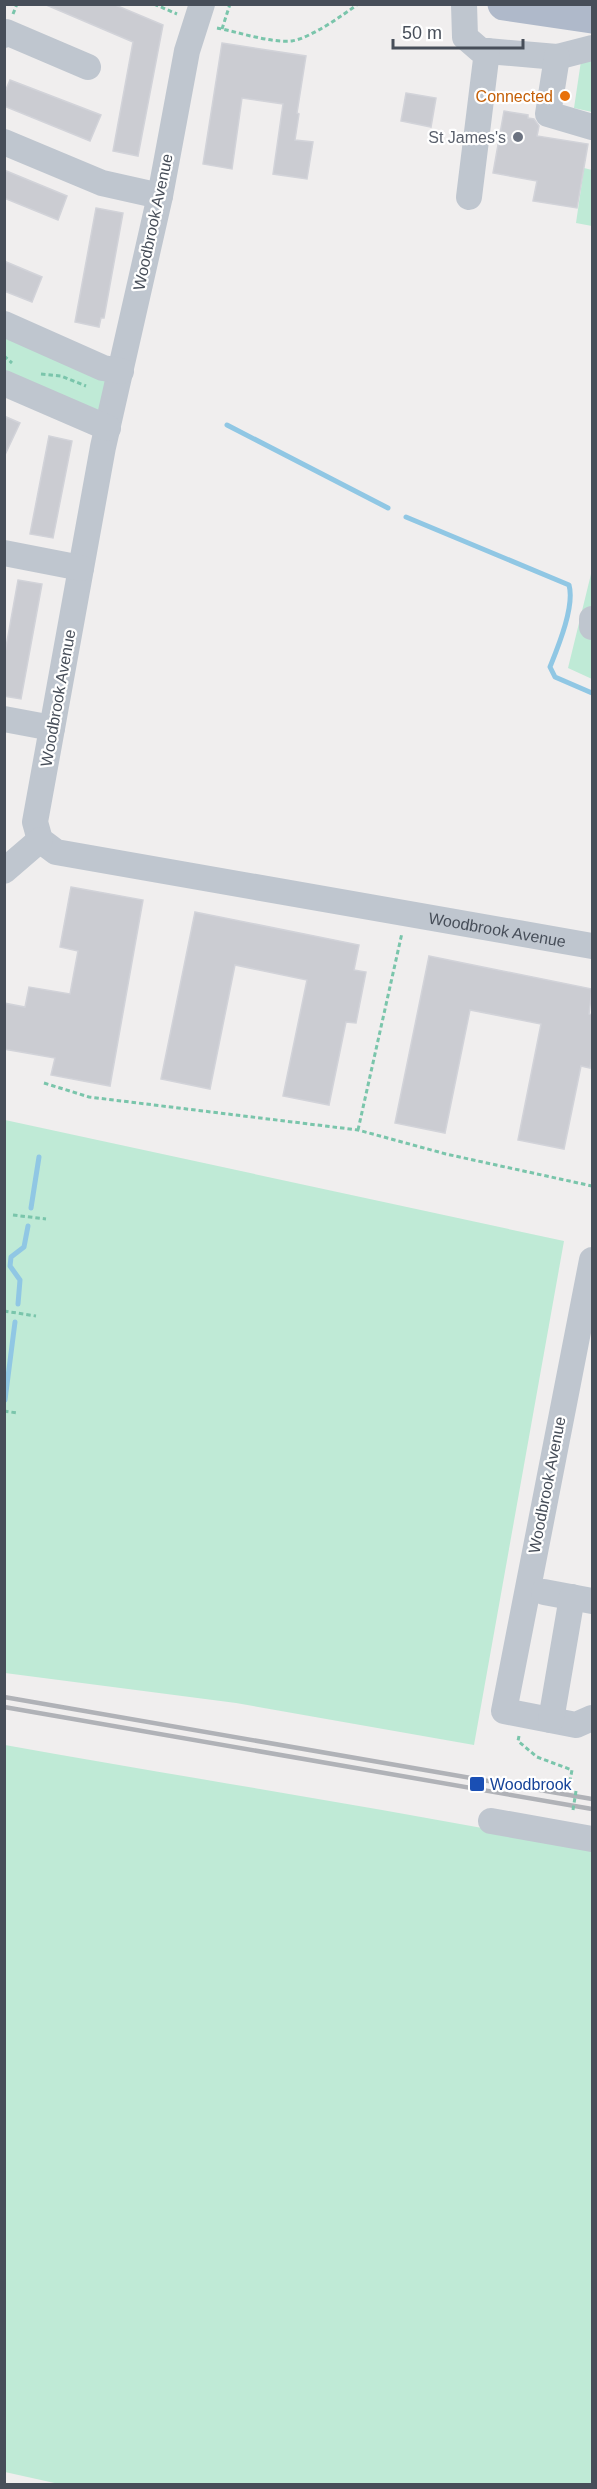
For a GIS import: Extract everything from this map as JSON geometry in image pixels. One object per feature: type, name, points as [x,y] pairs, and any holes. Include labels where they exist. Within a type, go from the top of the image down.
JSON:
[{"type":"main road","points":[[504,4],[592,17]]},
{"type":"street","points":[[464,4],[465,37],[480,51],[557,57],[592,48]]},
{"type":"street","name":"Woodbrook Avenue","points":[[199,13],[187,51],[160,196],[108,428],[81,568],[35,822],[40,840],[56,852],[592,946]]},
{"type":"street","points":[[5,33],[88,67]]},
{"type":"street","points":[[469,197],[487,51]]},
{"type":"street","points":[[557,57],[548,114],[592,127]]},
{"type":"street","points":[[4,142],[102,183],[160,196]]},
{"type":"street","points":[[4,324],[103,368],[121,371]]},
{"type":"street","points":[[12,375],[108,428]]},
{"type":"street","points":[[4,553],[81,568]]},
{"type":"street","points":[[592,619],[592,627]]},
{"type":"street","points":[[4,719],[52,728]]},
{"type":"street","points":[[4,871],[40,840]]},
{"type":"street","name":"Woodbrook Avenue","points":[[513,1713],[592,1261]]},
{"type":"street","points":[[544,1592],[582,1599],[551,1720]]},
{"type":"street","points":[[513,1713],[576,1725],[592,1718]]},
{"type":"street","points":[[491,1821],[592,1839]]},
{"type":"path","points":[[154,4],[172,12],[199,13],[222,29],[249,36],[292,40],[319,30],[358,4]]},
{"type":"path","points":[[172,12],[174,4]]},
{"type":"path","points":[[222,29],[230,4]]},
{"type":"path","points":[[4,356],[12,375]]},
{"type":"path","points":[[34,372],[61,376],[116,398]]},
{"type":"path","points":[[358,1130],[404,925],[410,914]]},
{"type":"path","points":[[44,1083],[89,1097],[358,1130],[446,1154],[592,1186]]},
{"type":"path","points":[[13,1215],[46,1219]]},
{"type":"path","points":[[4,1311],[36,1316]]},
{"type":"path","points":[[4,1412],[17,1413]]},
{"type":"path","points":[[513,1713],[518,1741],[537,1757],[572,1770],[569,1786]]},
{"type":"path","points":[[573,1809],[576,1791]]},
{"type":"green space","points":[[592,53],[592,112],[574,108],[581,61]]},
{"type":"green space","points":[[584,168],[592,170],[592,226],[576,223]]},
{"type":"green space","points":[[5,331],[108,374],[102,412],[5,377]]},
{"type":"green space","points":[[592,570],[592,679],[568,668]]},
{"type":"green space","points":[[5,1120],[564,1241],[474,1745],[236,1703],[5,1673]]},
{"type":"green space","points":[[5,1745],[372,1808],[592,1849],[592,2484],[59,2484],[5,2472]]},
{"type":"building","points":[[44,4],[113,4],[163,25],[138,156],[113,151],[133,42]]},
{"type":"building","points":[[222,43],[306,56],[295,140],[313,142],[307,179],[273,174],[283,104],[242,98],[232,169],[203,164]]},
{"type":"building","points":[[10,80],[101,115],[90,141],[4,106],[4,94]]},
{"type":"building","points":[[406,93],[436,98],[431,127],[401,121]]},
{"type":"building","points":[[504,111],[528,115],[528,118],[534,119],[539,126],[537,136],[588,144],[577,208],[533,201],[537,181],[493,173]]},
{"type":"building","points":[[4,170],[67,196],[58,220],[4,198]]},
{"type":"building","points":[[96,208],[123,213],[104,318],[101,318],[99,327],[75,322]]},
{"type":"building","points":[[4,261],[42,277],[32,302],[4,291]]},
{"type":"building","points":[[4,416],[20,423],[4,457]]},
{"type":"building","points":[[49,436],[72,441],[53,538],[30,534]]},
{"type":"building","points":[[18,580],[42,584],[21,699],[4,696],[4,658]]},
{"type":"building","points":[[71,887],[143,900],[110,1086],[51,1075],[55,1058],[4,1049],[4,1003],[25,1007],[29,987],[70,994],[78,951],[60,947]]},
{"type":"building","points":[[195,912],[359,945],[354,970],[366,972],[356,1023],[346,1022],[329,1105],[283,1096],[307,980],[235,965],[210,1089],[161,1079]]},
{"type":"building","points":[[429,956],[592,989],[589,1014],[592,1015],[592,1057],[590,1068],[581,1066],[564,1149],[518,1140],[541,1024],[470,1010],[445,1133],[395,1123]]},
{"type":"waterway","points":[[227,425],[388,508]]},
{"type":"waterway","points":[[406,517],[569,585],[568,615],[550,667],[555,677],[592,693]]},
{"type":"waterway","points":[[31,1208],[39,1157]]},
{"type":"waterway","points":[[18,1304],[20,1280],[10,1266],[11,1257],[24,1247],[28,1226]]},
{"type":"waterway","points":[[5,1400],[15,1322]]},
{"type":"railway","points":[[4,1697],[592,1799]]},
{"type":"railway","points":[[4,1707],[592,1809]]},
{"type":"place","name":"Connected","points":[[565,96]]},
{"type":"place","name":"St James's","points":[[518,137]]},
{"type":"place","name":"Woodbrook","points":[[477,1784]]}]
